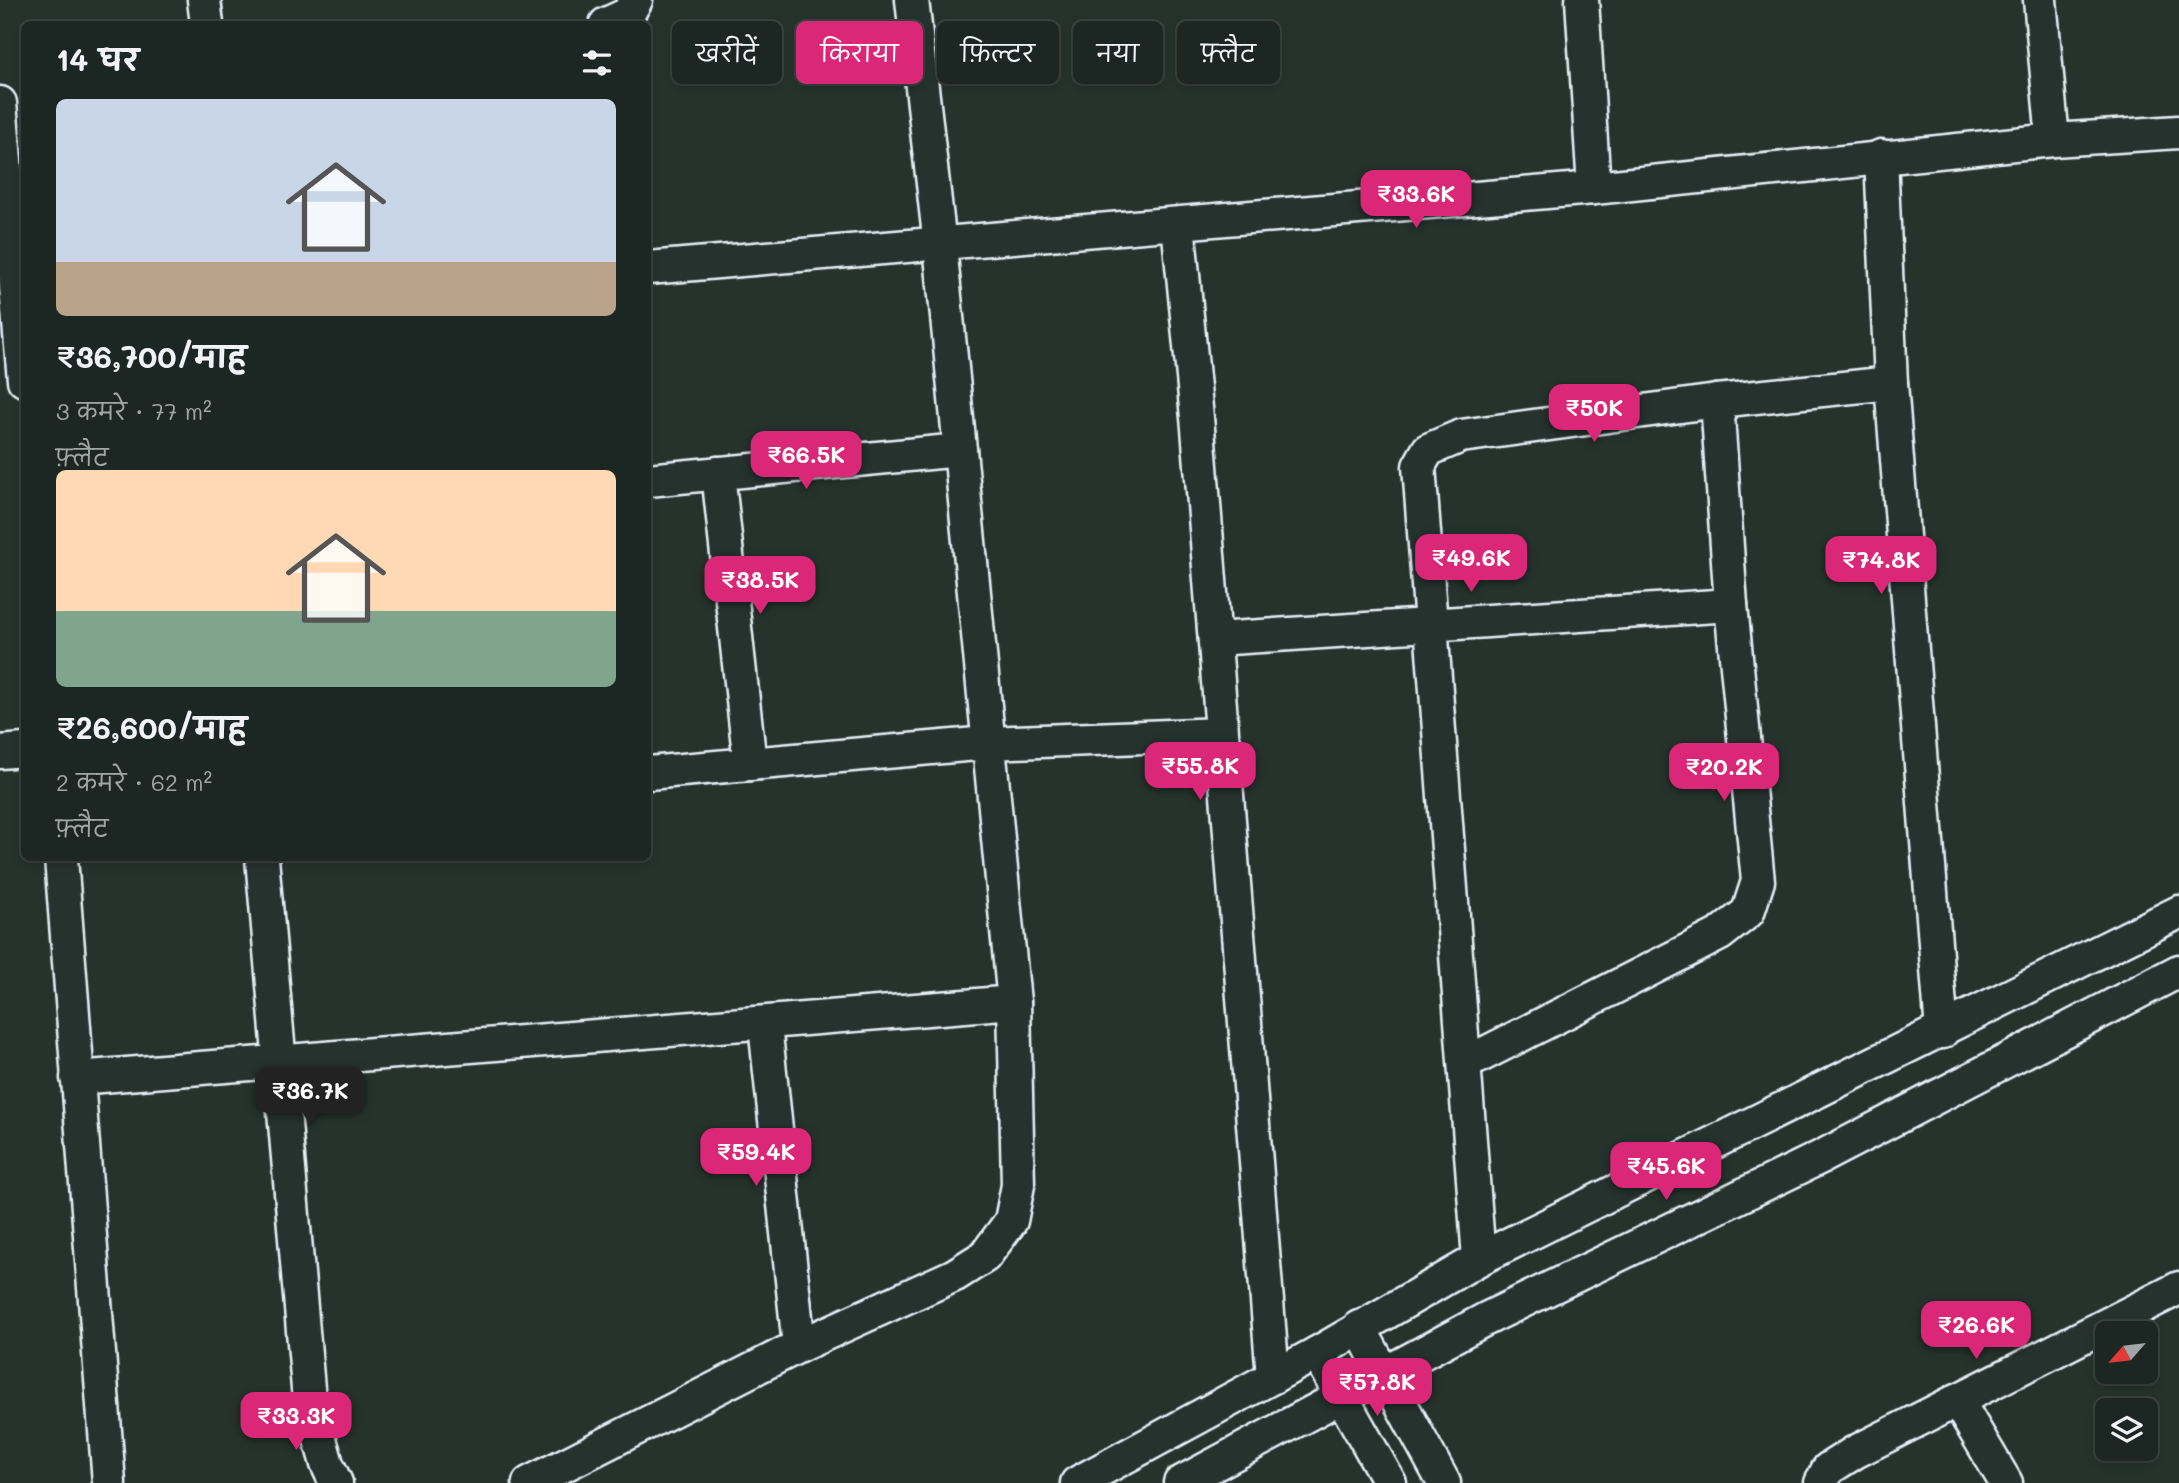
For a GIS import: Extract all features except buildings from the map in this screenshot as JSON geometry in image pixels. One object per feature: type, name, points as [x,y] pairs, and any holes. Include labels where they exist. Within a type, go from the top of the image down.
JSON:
[{"type":"street","points":[[204,0],[206,21]]},
{"type":"street","points":[[613,21],[628,14],[636,0]]},
{"type":"street","points":[[529,1483],[799,1346],[955,1275],[985,1256],[1011,1221],[1018,1185],[1014,1002],[940,245],[912,0]]},
{"type":"street","points":[[1582,0],[1594,188]]},
{"type":"street","points":[[2040,0],[2053,140]]},
{"type":"street","points":[[0,103],[5,199],[21,302]]},
{"type":"street","points":[[651,268],[1594,188],[1881,156],[2053,140],[2179,132]]},
{"type":"street","points":[[1881,156],[1891,383],[1942,1032]]},
{"type":"street","points":[[1178,223],[1215,639],[1273,1377]]},
{"type":"street","points":[[1479,1258],[1419,466],[1428,450],[1461,436],[1717,401],[1891,383]]},
{"type":"street","points":[[1466,1062],[1720,934],[1748,912],[1758,881],[1731,605],[1717,401]]},
{"type":"street","points":[[651,480],[960,450]]},
{"type":"street","points":[[718,473],[750,764]]},
{"type":"street","points":[[1215,639],[1731,605]]},
{"type":"street","points":[[651,773],[988,743],[1221,734]]},
{"type":"street","points":[[0,752],[21,750]]},
{"type":"street","points":[[61,861],[109,1483]]},
{"type":"street","points":[[262,861],[277,1060],[309,1400],[327,1464],[336,1483]]},
{"type":"street","points":[[1077,1483],[1317,1353],[1479,1258],[1942,1032],[2179,912]]},
{"type":"street","points":[[1180,1483],[1484,1320],[1821,1157],[2179,971]]},
{"type":"street","points":[[77,1078],[277,1060],[765,1025],[1014,1002]]},
{"type":"street","points":[[765,1025],[799,1346]]},
{"type":"street","points":[[1821,1483],[1828,1469],[1855,1452],[2179,1288]]},
{"type":"street","points":[[1359,1327],[1444,1483]]},
{"type":"street","points":[[1317,1353],[1390,1483]]},
{"type":"street","points":[[1957,1400],[2006,1483]]}]
